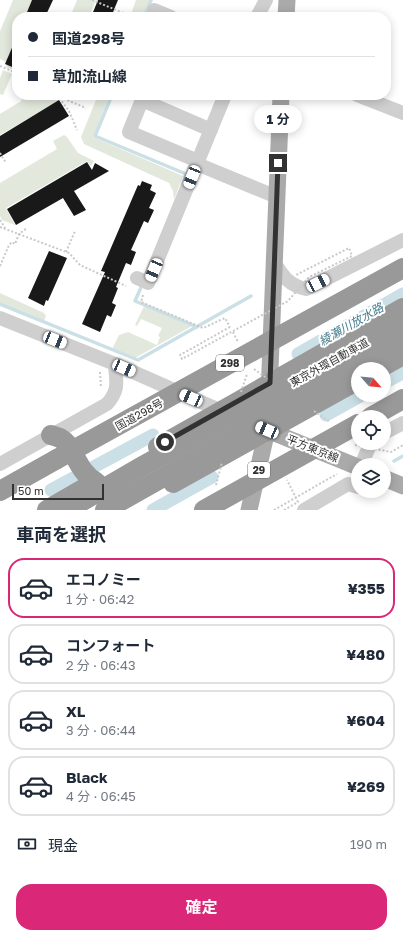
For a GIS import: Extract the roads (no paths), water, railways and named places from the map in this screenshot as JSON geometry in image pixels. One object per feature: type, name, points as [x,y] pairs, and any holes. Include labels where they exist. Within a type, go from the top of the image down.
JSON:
[{"type":"highway","name":"国道298号","points":[[0,491],[403,268]]},
{"type":"highway","points":[[47,510],[403,308]]},
{"type":"highway","name":"東京外環自動車道","points":[[67,510],[403,321]]},
{"type":"highway","name":"東京外環自動車道","points":[[105,510],[403,342]]},
{"type":"highway","points":[[390,362],[403,355]]},
{"type":"highway","points":[[125,510],[351,384]]},
{"type":"highway","points":[[383,410],[403,399]]},
{"type":"highway","points":[[204,510],[351,428]]},
{"type":"highway","points":[[51,435],[61,438],[67,444],[83,472],[96,482]]},
{"type":"main road","points":[[286,12],[287,0]]},
{"type":"main road","name":"29","points":[[249,510],[267,430],[281,100]]},
{"type":"main road","name":"平方東京線","points":[[267,430],[351,464]]},
{"type":"main road","points":[[391,481],[403,486]]},
{"type":"street","points":[[260,12],[266,0]]},
{"type":"street","points":[[154,10],[159,12]]},
{"type":"street","points":[[211,130],[142,100],[129,132],[277,197]]},
{"type":"street","points":[[138,283],[198,162],[223,100]]},
{"type":"street","points":[[370,100],[403,113]]},
{"type":"street","points":[[274,262],[284,277],[295,286],[306,289],[403,240]]},
{"type":"street","points":[[0,318],[109,362],[267,430]]},
{"type":"street","points":[[0,464],[107,404],[114,396],[117,388],[109,362]]},
{"type":"street","points":[[391,429],[403,423]]},
{"type":"street","points":[[304,510],[348,484],[351,485]]},
{"type":"waterway","points":[[146,12],[151,0]]},
{"type":"waterway","points":[[110,100],[95,136],[186,174],[185,177]]},
{"type":"waterway","points":[[142,285],[135,301],[197,327]]},
{"type":"waterway","name":"綾瀬川放水路","points":[[298,354],[403,294]]},
{"type":"waterway","points":[[0,304],[138,360],[251,296]]},
{"type":"waterway","name":"綾瀬川放水路","points":[[391,379],[403,373]]},
{"type":"waterway","name":"綾瀬川放水路","points":[[326,415],[351,401]]},
{"type":"waterway","name":"綾瀬川放水路","points":[[51,490],[153,435]]},
{"type":"waterway","points":[[394,461],[403,456]]},
{"type":"waterway","name":"綾瀬川放水路","points":[[153,510],[212,477]]}]
